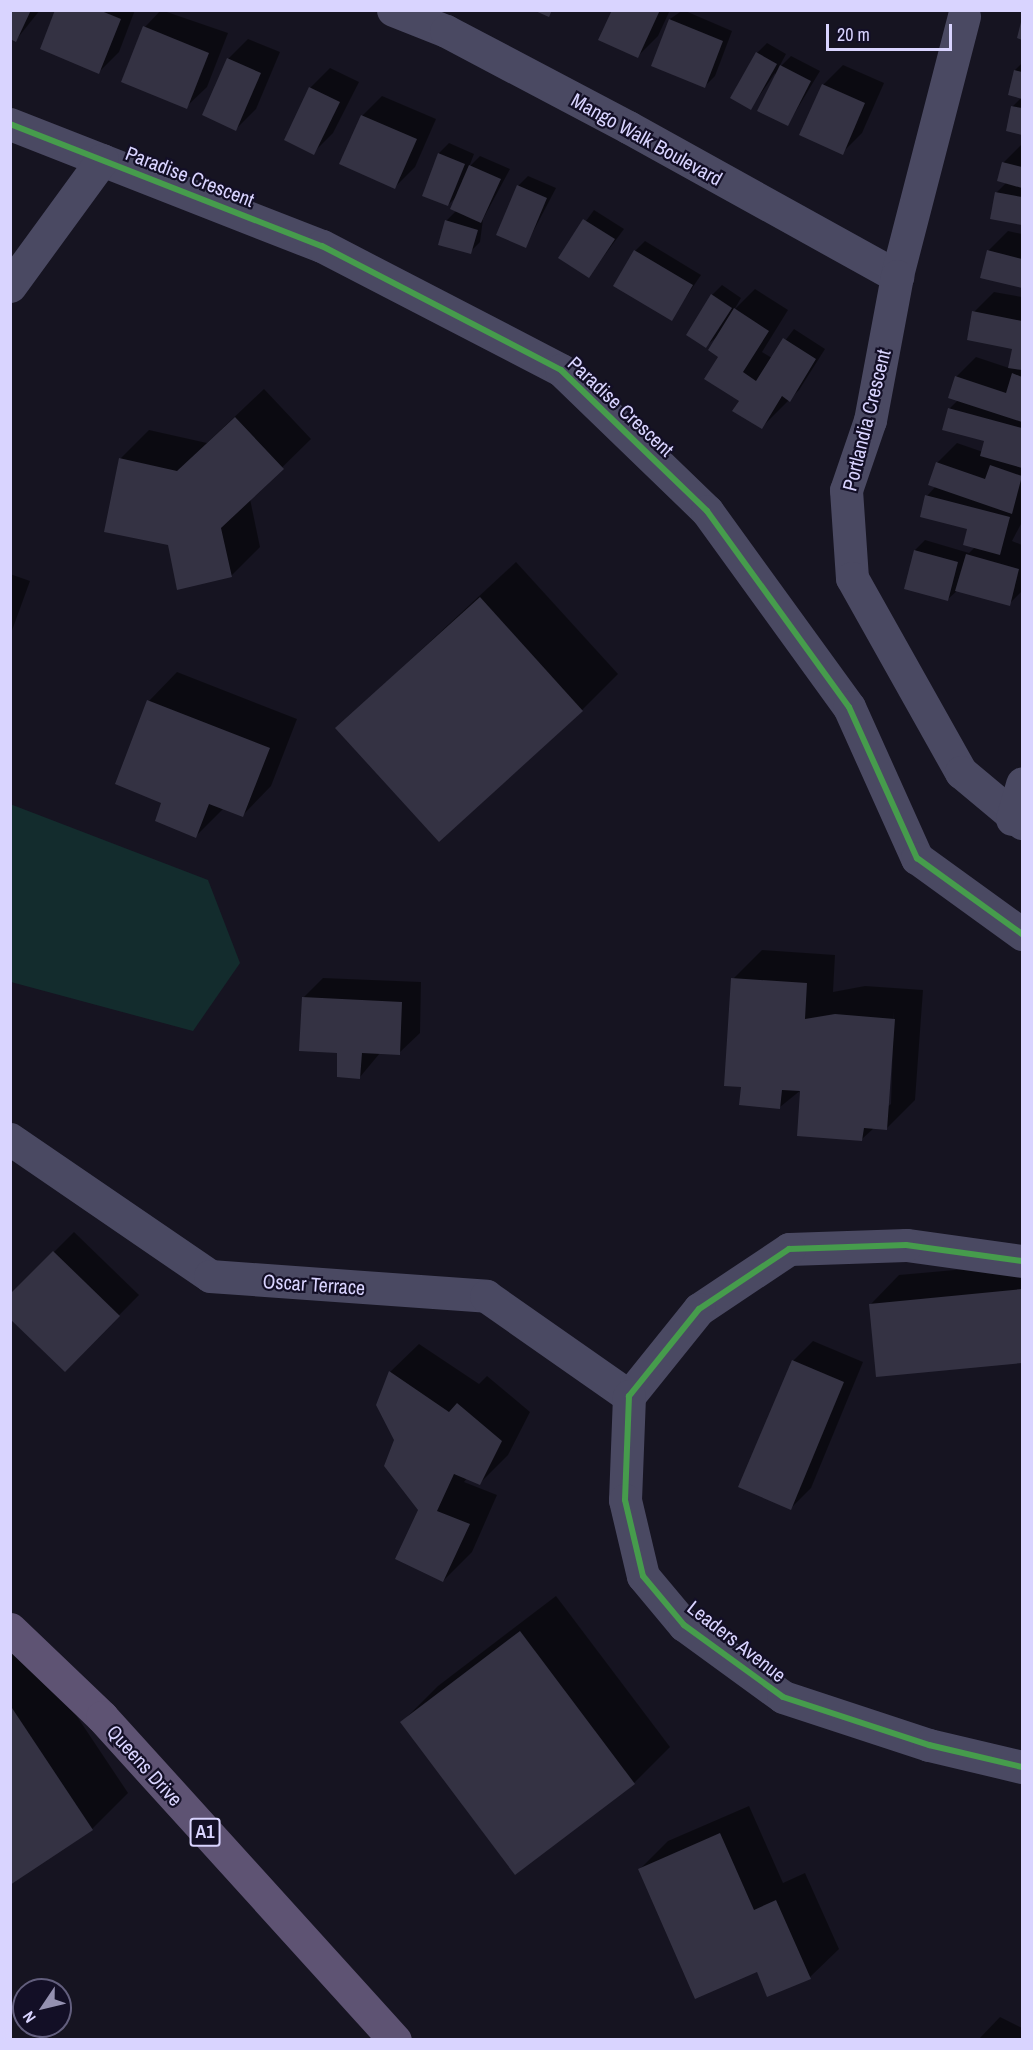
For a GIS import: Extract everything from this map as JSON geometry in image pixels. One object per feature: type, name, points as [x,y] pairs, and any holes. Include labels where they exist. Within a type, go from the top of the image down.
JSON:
[{"type":"main road","name":"Queens Drive","points":[[10,1629],[102,1717],[395,2040]]},
{"type":"street","name":"Mango Walk Boulevard","points":[[393,10],[446,32],[628,127],[897,276]]},
{"type":"street","name":"Portlandia Crescent","points":[[964,16],[897,276],[870,420],[846,490],[852,578],[962,772],[1017,821]]},
{"type":"street","name":"Paradise Crescent","points":[[10,124],[322,246],[561,370],[707,511],[849,707],[917,858],[1023,934]]},
{"type":"street","points":[[10,286],[102,160]]},
{"type":"street","name":"Portlandia Crescent","points":[[1017,821],[1023,783]]},
{"type":"street","name":"Oscar Terrace","points":[[10,1139],[210,1276],[486,1296],[629,1396]]},
{"type":"street","points":[[629,1396],[699,1309],[789,1249],[906,1245],[1023,1261]]},
{"type":"street","name":"Leaders Avenue","points":[[629,1396],[625,1500],[643,1576],[684,1625],[783,1698],[928,1745],[1023,1767]]},
{"type":"green space","points":[[10,804],[208,880],[240,963],[193,1031],[11,982]]},
{"type":"building","points":[[10,10],[31,10],[16,42],[10,39]]},
{"type":"building","points":[[55,10],[99,10],[121,19],[99,74],[40,49]]},
{"type":"building","points":[[533,10],[552,10],[549,17]]},
{"type":"building","points":[[612,10],[660,10],[638,58],[598,40]]},
{"type":"building","points":[[1022,18],[1022,40],[1017,38]]},
{"type":"building","points":[[669,19],[723,41],[705,88],[651,66]]},
{"type":"building","points":[[143,26],[209,53],[187,109],[121,82]]},
{"type":"building","points":[[756,52],[777,64],[751,110],[730,98]]},
{"type":"building","points":[[227,58],[261,73],[236,131],[202,115]]},
{"type":"building","points":[[780,65],[811,81],[788,126],[757,111]]},
{"type":"building","points":[[1014,70],[1022,72],[1022,99],[1008,95]]},
{"type":"building","points":[[822,84],[865,103],[843,155],[799,135]]},
{"type":"building","points":[[309,87],[340,102],[314,155],[284,140]]},
{"type":"building","points":[[1011,106],[1022,108],[1022,135],[1006,131]]},
{"type":"building","points":[[361,115],[417,139],[395,189],[339,164]]},
{"type":"building","points":[[438,153],[465,164],[448,206],[422,196]]},
{"type":"building","points":[[1002,162],[1022,167],[1022,188],[997,181]]},
{"type":"building","points":[[469,165],[501,179],[481,223],[450,209]]},
{"type":"building","points":[[517,185],[547,198],[526,248],[496,235]]},
{"type":"building","points":[[995,192],[1022,197],[1022,225],[990,219]]},
{"type":"building","points":[[583,219],[615,239],[589,278],[558,258]]},
{"type":"building","points":[[445,220],[478,230],[471,254],[438,245]]},
{"type":"building","points":[[634,250],[693,285],[672,321],[613,286]]},
{"type":"building","points":[[987,250],[1022,259],[1022,288],[980,278]]},
{"type":"building","points":[[711,294],[732,308],[706,348],[686,335]]},
{"type":"building","points":[[734,308],[769,331],[743,372],[756,381],[783,338],[816,359],[790,402],[782,396],[762,429],[732,411],[739,401],[704,379],[718,357],[708,350]]},
{"type":"building","points":[[972,311],[1022,321],[1022,370],[1008,368],[1012,349],[967,340]]},
{"type":"building","points":[[1012,373],[1022,377],[1022,422],[948,398],[955,376],[1006,393]]},
{"type":"building","points":[[948,408],[1022,428],[1022,468],[980,456],[984,441],[942,430]]},
{"type":"building","points":[[235,417],[284,469],[221,528],[232,577],[177,590],[168,545],[104,532],[119,458],[177,471]]},
{"type":"building","points":[[936,462],[985,479],[990,465],[1022,476],[1012,514],[928,485]]},
{"type":"building","points":[[925,495],[1010,517],[1000,555],[963,545],[967,529],[920,517]]},
{"type":"building","points":[[914,550],[958,562],[948,601],[904,589]]},
{"type":"building","points":[[966,554],[1019,569],[1010,606],[955,591]]},
{"type":"building","points":[[480,597],[583,711],[439,842],[335,728]]},
{"type":"building","points":[[147,700],[270,748],[243,817],[209,804],[196,838],[155,821],[161,803],[115,784]]},
{"type":"building","points":[[731,978],[807,983],[805,1019],[835,1014],[895,1019],[887,1130],[864,1128],[862,1141],[797,1136],[800,1091],[782,1090],[780,1109],[739,1105],[741,1087],[724,1086]]},
{"type":"building","points":[[302,997],[402,1002],[400,1055],[362,1053],[360,1079],[337,1077],[337,1053],[299,1051]]},
{"type":"building","points":[[53,1251],[120,1316],[65,1372],[10,1319],[10,1294]]},
{"type":"building","points":[[1022,1289],[1022,1363],[876,1377],[869,1304]]},
{"type":"building","points":[[792,1360],[844,1382],[791,1510],[738,1487]]},
{"type":"building","points":[[389,1371],[449,1412],[457,1403],[502,1441],[480,1485],[454,1474],[437,1511],[470,1524],[443,1582],[395,1559],[418,1510],[384,1466],[394,1440],[376,1405]]},
{"type":"building","points":[[520,1631],[635,1784],[515,1875],[400,1722]]},
{"type":"building","points":[[10,1705],[93,1830],[10,1885]]},
{"type":"building","points":[[720,1833],[754,1910],[776,1900],[811,1979],[767,1997],[757,1972],[695,1999],[638,1869]]},
{"type":"cycle path","points":[[10,124],[322,246],[561,370],[707,511],[849,707],[917,858],[1022,934]]},
{"type":"cycle path","points":[[1022,1261],[906,1245],[789,1249],[699,1309],[629,1396],[625,1500],[643,1576],[684,1625],[783,1697],[929,1745],[1022,1767]]}]
